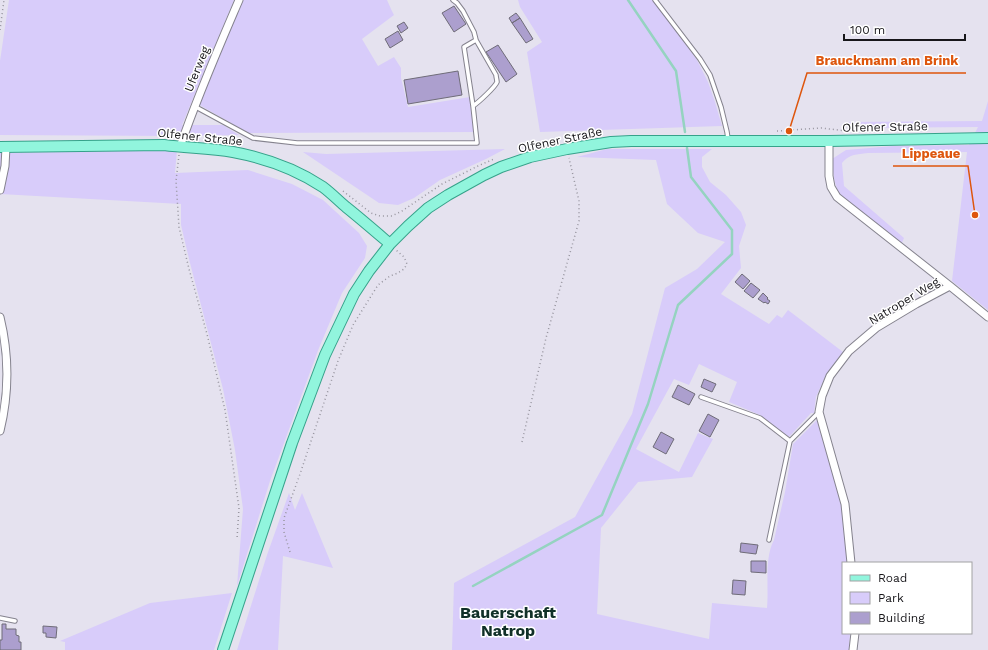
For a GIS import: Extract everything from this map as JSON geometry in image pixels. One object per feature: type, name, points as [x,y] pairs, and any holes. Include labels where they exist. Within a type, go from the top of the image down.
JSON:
[{"type":"main road","name":"Olfener Straße","points":[[3,147],[164,145],[204,148],[254,156],[298,173],[323,188],[390,244],[428,208],[469,183],[501,167],[530,157],[567,149],[611,142],[631,141],[829,141],[988,138]]},
{"type":"main road","points":[[223,650],[289,451],[325,355],[354,294],[369,271],[390,244]]},
{"type":"street","name":"Uferweg","points":[[180,147],[194,106],[239,0]]},
{"type":"street","name":"Natroper Weg","points":[[829,141],[829,176],[831,187],[837,197],[950,286],[876,328],[849,351],[830,376],[822,396],[819,412],[845,504],[851,562]]},
{"type":"street","points":[[0,190],[5,166],[3,147]]},
{"type":"street","points":[[950,286],[988,317]]},
{"type":"street","points":[[0,318],[6,354],[4,414],[0,431]]},
{"type":"street","points":[[853,650],[855,634]]},
{"type":"lane","points":[[453,0],[463,10],[474,32],[476,40],[496,75],[497,81],[495,85],[480,101],[473,106]]},
{"type":"lane","points":[[655,0],[700,59],[710,75],[721,107],[728,140]]},
{"type":"lane","points":[[194,106],[253,138],[297,143],[477,143],[464,47],[476,40]]},
{"type":"lane","points":[[701,397],[760,418],[790,441]]},
{"type":"lane","points":[[769,540],[790,441],[819,412]]},
{"type":"lane","points":[[0,618],[15,621]]},
{"type":"path","points":[[0,30],[4,0]]},
{"type":"path","points":[[180,147],[176,181],[179,227],[225,410],[239,508],[237,539]]},
{"type":"path","points":[[522,442],[546,338],[579,221],[579,201],[567,149]]},
{"type":"path","points":[[290,552],[284,532],[284,518],[338,361],[353,325],[378,285],[390,276],[404,269],[407,264],[404,257],[390,244]]},
{"type":"green space","points":[[9,0],[234,0],[182,125],[223,125],[239,135],[0,135],[0,61]]},
{"type":"green space","points":[[242,0],[387,0],[394,15],[362,39],[378,66],[394,57],[401,68],[401,78],[408,107],[470,97],[474,132],[248,133],[198,104]]},
{"type":"green space","points":[[518,0],[653,0],[697,60],[708,82],[722,126],[540,132],[527,52],[542,42],[520,7]]},
{"type":"green space","points":[[988,101],[988,310],[952,281],[967,152],[868,153],[851,156],[842,163],[844,186],[904,238],[901,245],[840,196],[834,178],[832,159],[846,150],[893,146],[969,145],[978,127],[848,128],[848,122],[982,121]]},
{"type":"green space","points":[[505,149],[440,180],[414,198],[398,205],[379,203],[303,152],[326,154]]},
{"type":"green space","points":[[607,149],[712,149],[702,157],[702,167],[710,182],[726,195],[741,212],[746,225],[739,246],[741,268],[721,294],[769,324],[777,315],[782,318],[788,310],[843,352],[826,375],[816,397],[814,413],[811,413],[789,437],[760,415],[729,402],[737,382],[699,364],[689,385],[674,379],[636,449],[679,472],[698,433],[713,439],[692,477],[638,482],[601,528],[597,614],[709,639],[712,603],[767,608],[769,555],[785,492],[793,444],[817,420],[842,506],[847,562],[842,562],[842,634],[850,634],[849,650],[452,650],[454,583],[575,517],[632,414],[665,288],[697,269],[725,242],[698,233],[667,204],[656,160],[577,157]]},
{"type":"green space","points":[[177,150],[175,173],[248,170],[292,184],[323,200],[359,233],[367,246],[365,258],[342,293],[319,348],[270,481],[237,586],[243,509],[235,450],[223,389],[181,225],[181,204],[0,194],[0,153]]},
{"type":"green space","points":[[289,493],[295,510],[302,493],[333,568],[283,556],[278,650],[237,650],[267,555]]},
{"type":"green space","points":[[232,593],[214,650],[65,650],[65,642],[60,641],[150,603]]},
{"type":"building","points":[[454,6],[466,24],[454,32],[442,13]]},
{"type":"building","points":[[516,13],[520,18],[512,23],[509,18]]},
{"type":"building","points":[[520,18],[533,39],[526,43],[512,23]]},
{"type":"building","points":[[404,22],[408,28],[401,33],[397,26]]},
{"type":"building","points":[[398,31],[403,40],[390,48],[385,39]]},
{"type":"building","points":[[498,45],[517,74],[506,82],[486,52]]},
{"type":"building","points":[[458,71],[462,95],[408,104],[404,80]]},
{"type":"building","points":[[742,274],[750,281],[743,289],[735,282]]},
{"type":"building","points":[[751,283],[760,290],[753,298],[744,291]]},
{"type":"building","points":[[763,293],[770,301],[768,304],[758,299]]},
{"type":"building","points":[[704,379],[716,384],[712,392],[701,387]]},
{"type":"building","points":[[678,385],[695,394],[689,405],[672,397]]},
{"type":"building","points":[[708,414],[719,420],[710,437],[699,431]]},
{"type":"building","points":[[661,432],[674,439],[666,454],[653,447]]},
{"type":"building","points":[[741,543],[758,545],[756,554],[740,552]]},
{"type":"building","points":[[751,561],[766,561],[766,573],[751,572]]},
{"type":"building","points":[[733,580],[746,581],[745,595],[732,594]]},
{"type":"building","points":[[2,624],[6,624],[6,629],[16,629],[16,635],[19,636],[19,642],[21,642],[21,650],[0,650],[0,640],[2,640]]},
{"type":"building","points":[[43,626],[57,627],[56,638],[46,637],[46,633],[43,633]]},
{"type":"waterway","points":[[628,0],[676,71],[685,132]]},
{"type":"waterway","points":[[473,586],[602,515],[648,404],[678,305],[732,254],[732,230],[691,177],[687,148]]},
{"type":"place","name":"Brauckmann am Brink","points":[[789,131]]},
{"type":"place","name":"Lippeaue","points":[[975,215]]},
{"type":"district","name":"Bauerschaft Natrop","points":[[508,621]]}]
